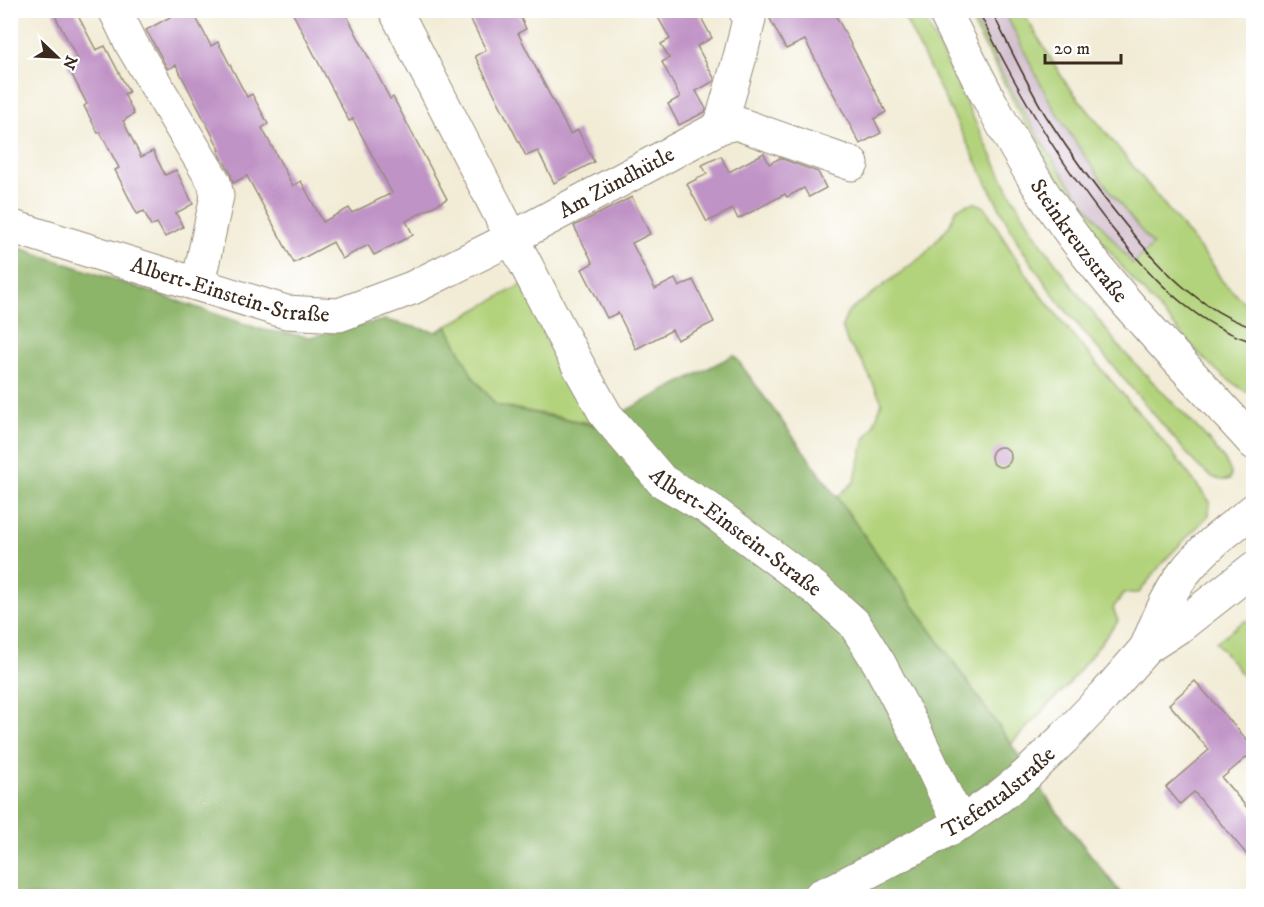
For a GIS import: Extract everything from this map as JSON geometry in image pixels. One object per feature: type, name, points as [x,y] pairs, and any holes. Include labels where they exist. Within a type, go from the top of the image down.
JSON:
[{"type":"street","points":[[115,10],[132,45],[214,182],[218,196],[198,284]]},
{"type":"street","name":"Albert-Einstein-Straße","points":[[395,10],[606,415],[662,481],[708,508],[816,589],[854,623],[885,673],[961,823]]},
{"type":"street","points":[[720,127],[749,19],[745,10]]},
{"type":"street","name":"Steinkreuzstraße","points":[[944,10],[1017,151],[1079,244],[1120,294],[1254,443]]},
{"type":"street","name":"Am Zündhütle","points":[[512,238],[720,127],[736,123],[852,165]]},
{"type":"street","name":"Albert-Einstein-Straße","points":[[10,226],[286,312],[339,315],[412,288],[512,238]]},
{"type":"street","points":[[1206,390],[1254,411]]},
{"type":"street","name":"Tiefentalstraße","points":[[1146,648],[1167,601],[1185,572],[1210,545],[1254,510]]},
{"type":"street","name":"Tiefentalstraße","points":[[820,897],[961,823],[1000,796],[1045,757],[1104,696],[1146,648],[1238,592],[1254,568]]},
{"type":"shaded area","points":[[971,11],[1004,11],[1054,108],[1073,138],[1121,207],[1153,245],[1133,264],[1082,200],[1048,151],[1025,114]]},
{"type":"green space","points":[[901,11],[921,11],[1008,189],[1037,237],[1121,349],[1206,437],[1226,462],[1231,473],[1230,479],[1215,479],[1195,463],[1057,300],[1020,246]]},
{"type":"green space","points":[[966,11],[971,11],[1035,132],[1060,170],[1133,264],[1153,245],[1101,179],[1066,128],[1041,86],[1004,11],[1022,11],[1065,82],[1213,265],[1222,281],[1253,311],[1253,394],[1224,377],[1204,359],[1124,270],[1081,213],[1037,146]]},
{"type":"green space","points":[[976,203],[985,207],[1038,291],[1168,447],[1210,502],[1209,515],[1163,562],[1139,593],[1124,593],[1113,608],[1118,621],[1068,685],[1011,744],[837,497],[854,482],[865,439],[873,428],[882,402],[862,361],[848,344],[842,326],[848,312],[924,255],[949,226],[957,208]]},
{"type":"green space","points":[[11,245],[263,330],[310,337],[385,320],[436,332],[447,326],[473,377],[496,405],[596,426],[734,355],[837,497],[1054,808],[1123,896],[11,896]]},
{"type":"green space","points":[[524,283],[595,424],[496,405],[473,377],[447,326]]},
{"type":"green space","points":[[1254,619],[1253,688],[1216,642],[1243,622]]},
{"type":"building","points":[[52,10],[75,10],[96,50],[105,46],[129,92],[124,94],[134,114],[123,121],[141,157],[153,151],[165,175],[176,170],[193,204],[176,213],[183,227],[165,237],[157,223],[151,226],[144,211],[137,214],[115,170],[119,168],[84,106],[87,104],[67,65],[78,60]]},
{"type":"building","points":[[183,10],[192,10],[211,46],[218,42],[247,97],[252,94],[268,124],[262,128],[293,186],[301,181],[323,222],[349,208],[352,213],[392,193],[353,119],[349,121],[291,10],[344,10],[390,99],[393,97],[447,199],[406,221],[413,235],[374,255],[368,245],[342,259],[333,242],[294,263],[247,176],[233,183],[230,172],[218,151],[220,150],[176,65],[168,69],[146,30]]},
{"type":"building","points":[[466,10],[517,10],[526,29],[518,33],[570,134],[578,130],[594,162],[554,183],[538,151],[526,156],[475,56],[486,50]]},
{"type":"building","points":[[654,10],[697,10],[712,38],[697,46],[714,78],[714,81],[696,91],[706,109],[705,112],[679,125],[668,104],[680,97],[662,62],[669,58],[661,44],[670,39]]},
{"type":"building","points":[[786,10],[833,10],[886,112],[874,119],[881,133],[860,144],[805,40],[786,49],[770,19]]},
{"type":"building","points":[[764,153],[769,164],[780,158],[818,172],[826,188],[809,197],[804,188],[787,197],[785,194],[738,219],[733,209],[707,222],[687,184],[707,174],[702,165],[721,156],[729,172]]},
{"type":"building","points":[[632,197],[650,234],[632,243],[655,289],[675,279],[679,287],[693,280],[714,322],[677,340],[672,330],[636,349],[618,313],[607,318],[582,269],[593,263],[574,226]]},
{"type":"building","points":[[1001,447],[1008,450],[1011,457],[1008,464],[1001,467],[994,464],[991,457],[994,450]]},
{"type":"building","points":[[1195,681],[1254,748],[1254,751],[1222,778],[1254,816],[1254,863],[1194,792],[1180,804],[1166,787],[1209,750],[1169,704]]},
{"type":"tram line","points":[[978,10],[1008,70],[1042,128],[1078,184],[1119,237],[1147,270],[1179,300],[1214,325],[1254,342]]},
{"type":"tram line","points":[[991,10],[1046,116],[1093,184],[1137,239],[1166,271],[1198,298],[1215,310],[1254,328]]}]
